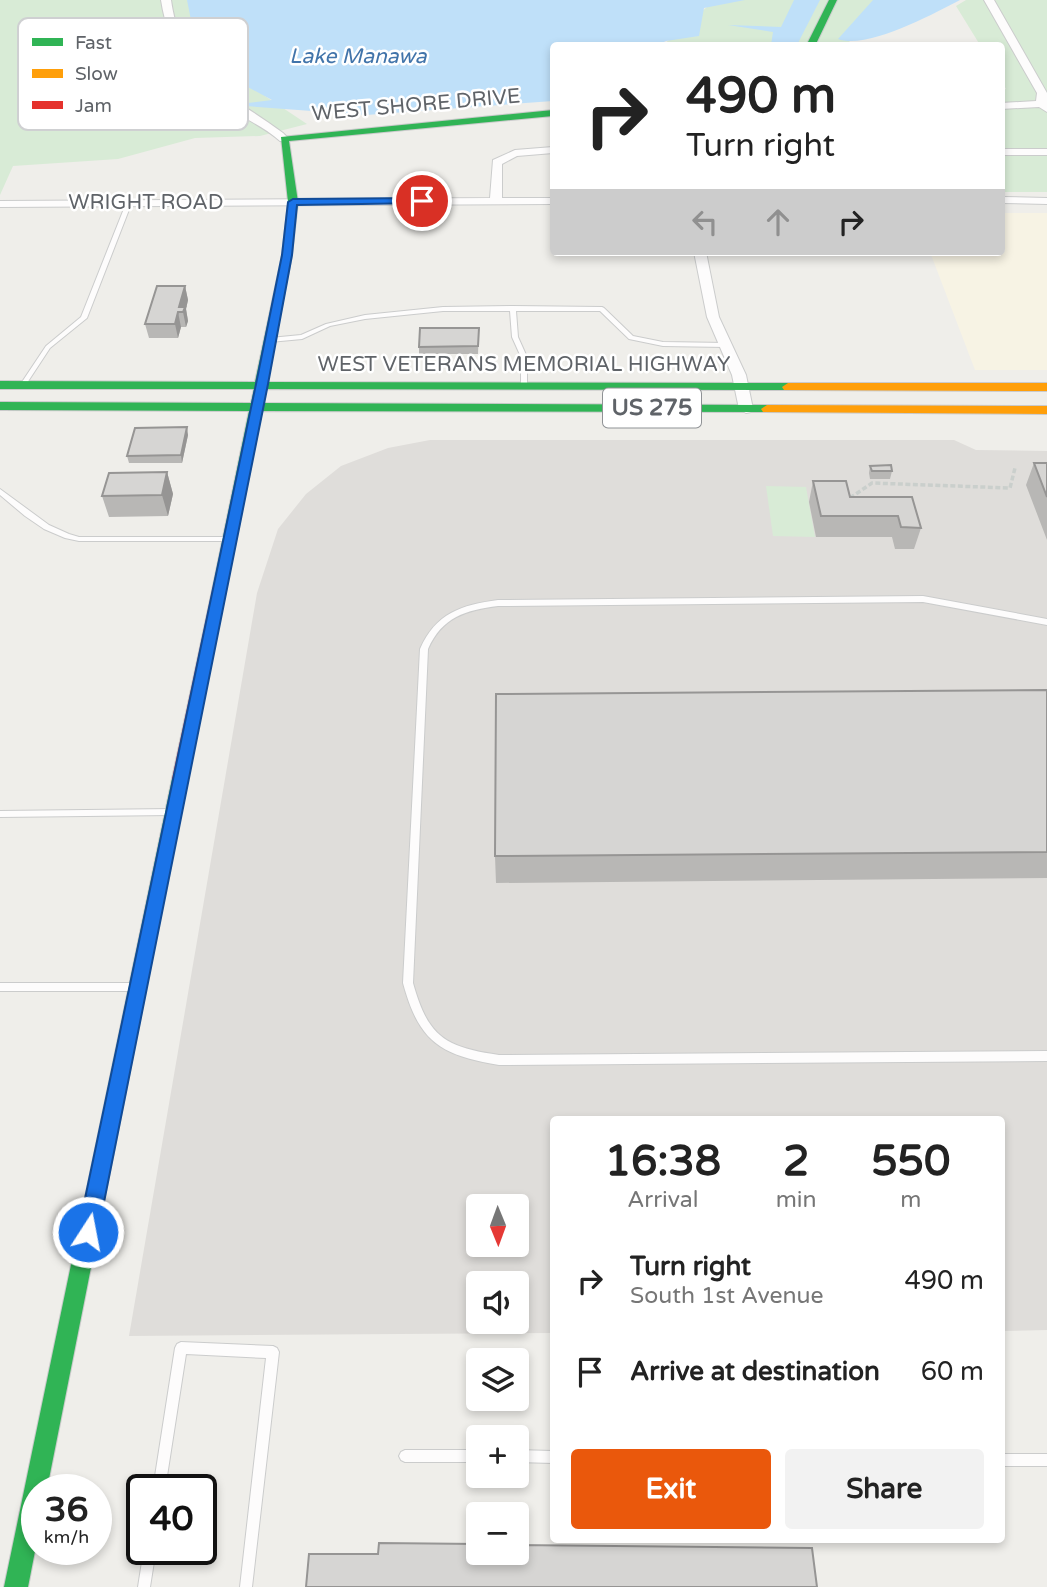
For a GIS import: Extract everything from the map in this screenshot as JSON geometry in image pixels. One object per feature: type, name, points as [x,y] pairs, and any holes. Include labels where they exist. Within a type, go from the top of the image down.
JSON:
[{"type":"street","points":[[166,0],[170,18]]},
{"type":"street","points":[[812,42],[834,0]]},
{"type":"street","points":[[989,0],[1042,93],[1044,107],[1005,106]]},
{"type":"street","name":"WEST SHORE DRIVE","points":[[284,139],[550,113]]},
{"type":"street","points":[[16,1587],[287,255],[293,202],[284,139],[248,115]]},
{"type":"street","points":[[496,200],[497,162],[515,153],[550,150]]},
{"type":"street","points":[[1005,152],[1047,152]]},
{"type":"street","points":[[1005,200],[1047,201]]},
{"type":"street","name":"WRIGHT ROAD","points":[[0,204],[550,201]]},
{"type":"street","points":[[701,256],[713,317],[742,386],[746,409]]},
{"type":"street","name":"WEST VETERANS MEMORIAL HIGHWAY","points":[[0,385],[1047,387]]},
{"type":"street","name":"WEST VETERANS MEMORIAL HIGHWAY","points":[[0,406],[1047,410]]},
{"type":"lane","points":[[23,385],[48,346],[84,318],[129,202]]},
{"type":"lane","points":[[513,308],[515,337],[524,357],[524,385]]},
{"type":"lane","points":[[270,340],[302,337],[328,325],[365,317],[443,309],[513,308],[602,309],[631,338],[663,344],[726,345]]},
{"type":"lane","points":[[0,491],[47,529],[62,537],[79,540],[229,539]]},
{"type":"lane","points":[[1047,622],[923,599],[498,603],[457,612],[429,634],[424,649],[408,983],[414,1011],[424,1027],[442,1044],[471,1056],[485,1058],[1047,1056]]},
{"type":"lane","points":[[0,814],[173,812]]},
{"type":"lane","points":[[0,987],[138,987]]},
{"type":"lane","points":[[161,1474],[181,1348],[273,1352],[246,1587]]},
{"type":"lane","points":[[405,1456],[466,1456]]},
{"type":"lane","points":[[529,1456],[550,1457]]},
{"type":"lane","points":[[1005,1460],[1047,1460]]},
{"type":"lane","points":[[144,1587],[147,1565]]},
{"type":"path","points":[[845,502],[872,483],[1010,488],[1015,468]]},
{"type":"shaded area","points":[[1005,213],[1047,213],[1047,370],[975,370],[932,256],[1005,256]]},
{"type":"shaded area","points":[[430,440],[954,440],[976,450],[1047,451],[1047,1330],[1005,1331],[1005,1116],[550,1116],[550,1333],[529,1333],[529,1271],[466,1271],[466,1334],[129,1336],[257,593],[278,529],[306,494],[341,466],[388,448]]},
{"type":"green space","points":[[0,0],[187,0],[202,18],[18,18],[18,130],[248,130],[248,75],[265,96],[307,124],[260,136],[195,138],[118,159],[13,166],[0,195]]},
{"type":"green space","points":[[715,0],[879,0],[849,42],[667,42]]},
{"type":"green space","points":[[966,0],[1047,0],[1047,192],[1005,192],[1005,42],[978,42],[956,6]]},
{"type":"green space","points":[[766,486],[806,487],[815,537],[773,536]]},
{"type":"water","name":"Lake Manawa","points":[[187,0],[745,0],[704,8],[699,36],[664,42],[550,42],[550,101],[366,115],[248,106],[248,103],[272,100],[248,87],[248,18],[191,18]]},
{"type":"water","points":[[794,0],[820,0],[799,42],[771,42],[773,32],[728,25],[781,27]]},
{"type":"water","points":[[873,0],[960,0],[882,35],[866,40],[838,39]]},
{"type":"building","points":[[157,286],[185,286],[179,307],[185,307],[183,312],[178,312],[175,324],[145,324]]},
{"type":"building","points":[[420,328],[479,328],[478,346],[419,347]]},
{"type":"building","points":[[187,427],[181,455],[127,456],[135,428]]},
{"type":"building","points":[[1034,463],[1047,463],[1047,497]]},
{"type":"building","points":[[891,465],[892,471],[872,471],[870,466]]},
{"type":"building","points":[[167,472],[162,495],[102,496],[109,473]]},
{"type":"building","points":[[813,481],[846,481],[850,497],[912,497],[921,528],[901,527],[898,516],[821,516]]},
{"type":"building","points":[[1047,690],[1047,852],[495,856],[496,694]]},
{"type":"building","points":[[379,1543],[466,1544],[466,1565],[529,1565],[529,1545],[812,1548],[817,1587],[306,1587],[309,1554],[378,1554]]},
{"type":"traffic: fast","points":[[812,42],[833,0]]},
{"type":"traffic: fast","points":[[220,586],[287,255],[293,202],[284,139],[550,113]]},
{"type":"traffic: fast","points":[[0,385],[788,387]]},
{"type":"traffic: fast","points":[[0,406],[767,409]]},
{"type":"traffic: fast","points":[[16,1587],[180,779]]},
{"type":"traffic: slow","points":[[788,387],[1047,387]]},
{"type":"traffic: slow","points":[[767,409],[1047,410]]},
{"type":"traffic: jam","points":[[180,779],[220,586]]},
{"type":"route","points":[[88,1232],[262,384],[287,255],[293,202],[422,201]]}]
